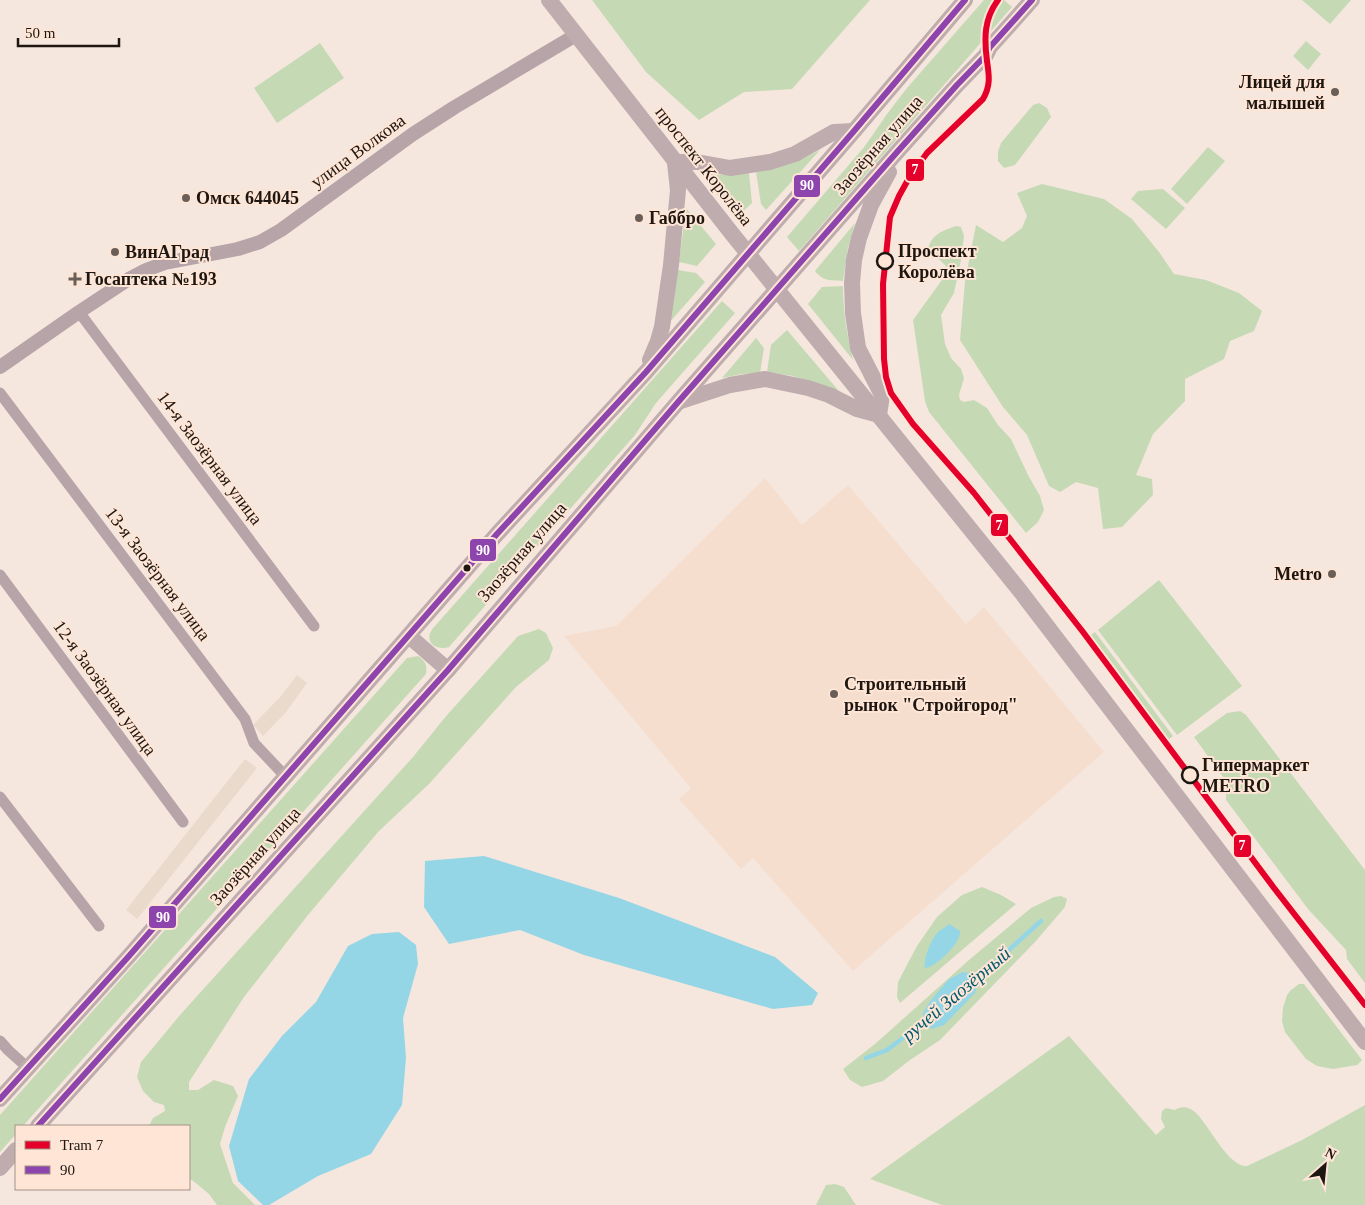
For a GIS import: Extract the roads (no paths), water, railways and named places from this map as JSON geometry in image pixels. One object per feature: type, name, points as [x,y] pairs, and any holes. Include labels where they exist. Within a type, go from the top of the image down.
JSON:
[{"type":"main road","name":"проспект Королёва","points":[[549,0],[674,162],[1045,622],[1365,1042]]},
{"type":"main road","name":"Заозёрная улица","points":[[0,1099],[129,956],[497,534],[646,372],[854,132],[965,0]]},
{"type":"main road","name":"Заозёрная улица","points":[[39,1125],[448,670],[679,401],[898,151],[986,55],[990,47],[1032,0]]},
{"type":"main road","points":[[646,372],[662,326],[671,266],[678,190],[674,162],[697,162],[730,168],[770,162],[794,154],[834,132],[854,132]]},
{"type":"main road","points":[[679,401],[730,385],[766,379],[808,388],[829,395],[857,410],[879,415],[882,395],[858,348],[853,314],[852,283],[854,260],[859,238],[871,205],[898,151]]},
{"type":"main road","points":[[409,636],[448,670]]},
{"type":"main road","points":[[0,1168],[15,1151]]},
{"type":"street","name":"улица Волкова","points":[[0,367],[79,312],[146,270],[165,263],[238,249],[260,242],[281,230],[413,134],[576,35]]},
{"type":"street","name":"14-я Заозёрная улица","points":[[79,312],[314,626]]},
{"type":"street","name":"13-я Заозёрная улица","points":[[0,393],[245,719],[254,743],[285,776]]},
{"type":"street","name":"12-я Заозёрная улица","points":[[0,575],[183,822]]},
{"type":"street","points":[[0,797],[99,926]]},
{"type":"street","points":[[0,1040],[28,1068]]},
{"type":"water","points":[[484,856],[619,898],[775,957],[818,993],[812,1005],[773,1009],[584,955],[520,930],[449,944],[424,907],[425,861]]},
{"type":"water","points":[[949,924],[960,931],[957,940],[941,959],[925,968],[927,954],[934,938],[939,931]]},
{"type":"water","points":[[399,932],[416,945],[418,964],[403,1018],[406,1058],[402,1105],[371,1154],[318,1176],[269,1205],[263,1205],[238,1181],[229,1146],[249,1079],[282,1036],[316,1002],[348,946],[372,934]]},
{"type":"water","points":[[963,972],[972,973],[977,986],[975,993],[944,1025],[932,1029],[924,1026],[923,1013],[931,1000],[949,979]]},
{"type":"waterway","name":"ручей Заозёрный","points":[[971,984],[1041,921]]},
{"type":"waterway","name":"ручей Заозёрный","points":[[866,1058],[887,1050],[928,1019]]},
{"type":"tram line","name":"7","points":[[998,0],[990,14],[986,29],[985,44],[989,80],[986,94],[927,153],[909,178],[890,217],[883,284],[884,359],[886,377],[891,393],[913,424],[974,493],[1083,632],[1274,888],[1365,1005]]},
{"type":"place","name":"Лицей для малышей","points":[[1335,92]]},
{"type":"place","name":"Омск 644045","points":[[186,198]]},
{"type":"place","name":"Габбро","points":[[639,218]]},
{"type":"place","name":"ВинАГрад","points":[[115,252]]},
{"type":"place","name":"Проспект Королёва","points":[[885,261]]},
{"type":"place","name":"Госаптека №193","points":[[75,279]]},
{"type":"place","name":"Metro","points":[[1332,574]]},
{"type":"place","name":"Строительный рынок \"Стройгород\"","points":[[834,694]]},
{"type":"place","name":"Гипермаркет METRO","points":[[1190,775]]}]
